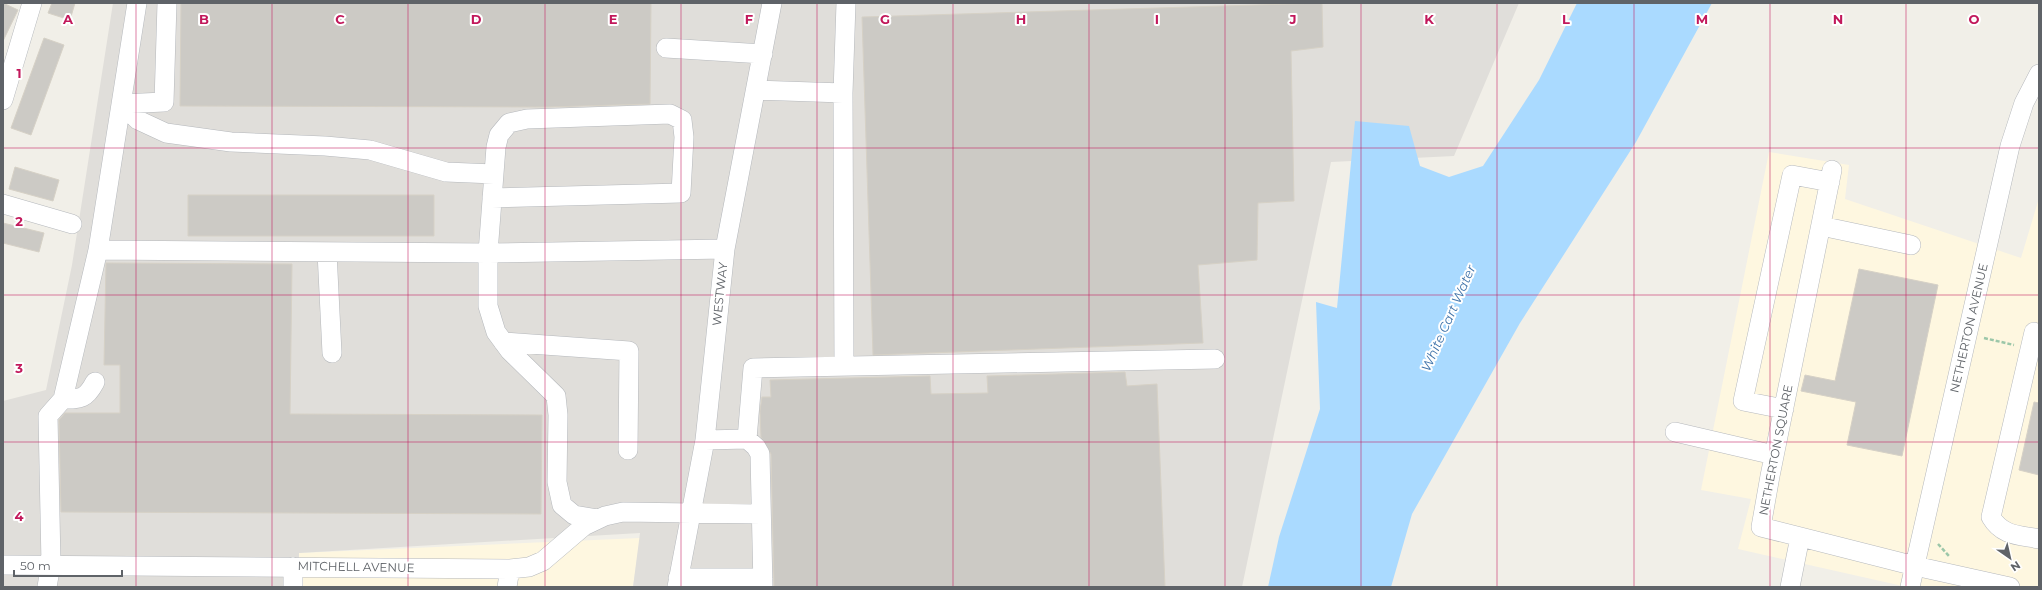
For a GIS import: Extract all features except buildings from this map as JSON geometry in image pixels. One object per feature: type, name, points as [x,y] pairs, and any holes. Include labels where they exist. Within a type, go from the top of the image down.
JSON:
[{"type":"street","points":[[3,100],[32,3]]},
{"type":"street","points":[[46,587],[51,564],[48,416],[63,399],[98,250],[137,3]]},
{"type":"street","points":[[121,104],[164,102],[167,3]]},
{"type":"street","name":"WESTWAY","points":[[678,582],[705,440],[725,249],[772,3]]},
{"type":"street","points":[[844,366],[843,93],[846,3]]},
{"type":"street","points":[[666,48],[763,54]]},
{"type":"street","name":"NETHERTON AVENUE","points":[[1910,587],[2010,146],[2024,103],[2039,74]]},
{"type":"street","points":[[756,90],[843,93]]},
{"type":"street","points":[[121,104],[138,120],[166,133],[231,142],[324,146],[370,150],[446,172],[494,174]]},
{"type":"street","points":[[492,198],[681,193],[684,137],[682,120],[670,114],[527,119],[509,123],[499,135],[496,146],[492,198],[488,253],[488,306],[496,332],[503,342],[556,396],[558,415],[557,482],[562,505],[574,515],[598,519]]},
{"type":"street","name":"NETHERTON SQUARE","points":[[1784,409],[1743,401],[1792,175],[1831,176],[1784,409],[1774,455],[1761,527],[1915,566],[2010,587]]},
{"type":"street","points":[[3,204],[72,224]]},
{"type":"street","points":[[1821,226],[1911,245]]},
{"type":"street","points":[[98,250],[488,253],[725,249]]},
{"type":"street","points":[[327,252],[332,353]]},
{"type":"street","points":[[2033,340],[1991,517],[1996,526],[2005,532],[2039,539]]},
{"type":"street","points":[[503,342],[629,351],[628,450]]},
{"type":"street","points":[[746,439],[753,368],[1216,359]]},
{"type":"street","points":[[63,399],[77,399],[88,394],[95,382]]},
{"type":"street","points":[[1675,432],[1774,455]]},
{"type":"street","points":[[678,582],[763,583],[760,454],[756,447],[746,439],[705,440]]},
{"type":"street","name":"MITCHELL AVENUE","points":[[3,565],[51,564],[293,567],[509,578],[544,561],[557,548],[584,526],[598,519],[623,512],[761,514]]},
{"type":"street","points":[[1790,587],[1800,537]]},
{"type":"street","points":[[293,567],[293,587]]},
{"type":"path","points":[[1984,338],[2033,340]]},
{"type":"shaded area","points":[[113,3],[1519,3],[1454,156],[1331,162],[1242,587],[633,587],[640,533],[299,553],[298,587],[3,587],[3,401],[46,390],[72,265]]},
{"type":"shaded area","points":[[1769,152],[1849,165],[1845,199],[2021,258],[2039,198],[2039,587],[1907,587],[1738,549],[1751,499],[1701,490]]},
{"type":"shaded area","points":[[640,538],[633,587],[298,587],[299,553]]},
{"type":"water","name":"White Cart Water","points":[[1577,3],[1712,3],[1636,142],[1520,323],[1412,514],[1391,587],[1268,587],[1279,537],[1320,409],[1316,302],[1337,308],[1355,121],[1409,126],[1420,166],[1449,177],[1483,166],[1539,80]]}]
